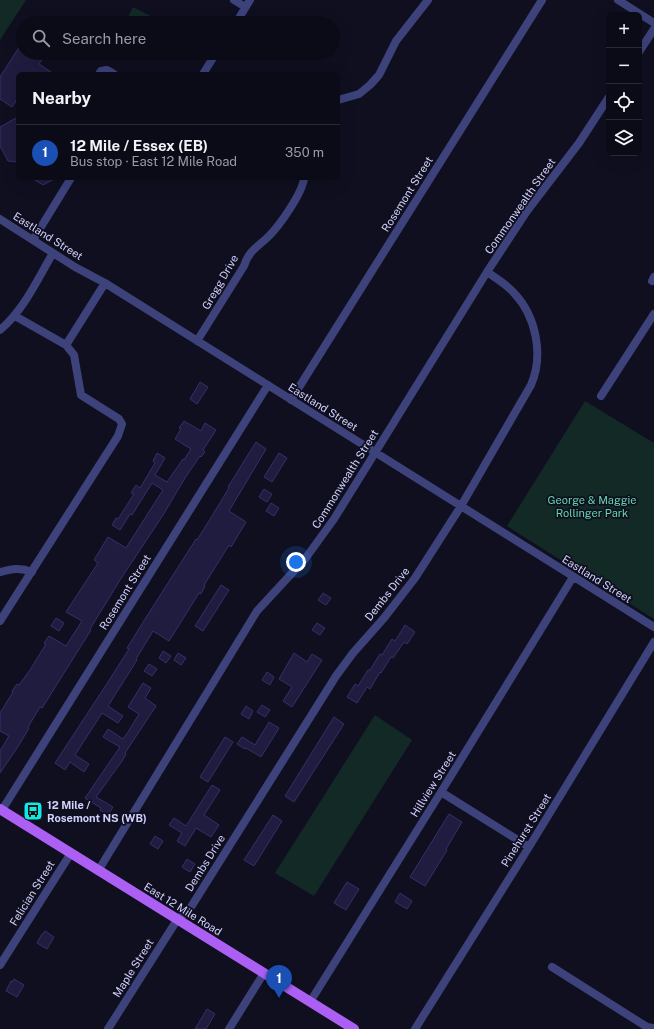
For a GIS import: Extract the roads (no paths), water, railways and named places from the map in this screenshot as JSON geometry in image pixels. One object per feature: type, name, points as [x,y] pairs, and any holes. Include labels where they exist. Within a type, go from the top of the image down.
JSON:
[{"type":"main road","name":"East 12 Mile Road","points":[[1,810],[350,1028]]},
{"type":"street","points":[[234,0],[248,4],[240,16]]},
{"type":"street","points":[[340,99],[359,94],[370,85],[382,70],[396,41],[428,0]]},
{"type":"street","name":"Rosemont Street","points":[[291,400],[542,0]]},
{"type":"street","points":[[618,0],[654,23]]},
{"type":"street","points":[[642,48],[654,29]]},
{"type":"street","points":[[204,72],[212,60]]},
{"type":"street","points":[[100,72],[107,70],[110,72]]},
{"type":"street","name":"Commonwealth Street","points":[[98,871],[257,611],[305,559],[318,542],[376,453],[487,272],[527,211],[578,143],[606,101]]},
{"type":"street","points":[[33,240],[70,180]]},
{"type":"street","name":"Gregg Drive","points":[[197,341],[244,266],[247,257],[278,226],[302,190],[304,180]]},
{"type":"street","name":"Eastland Street","points":[[0,219],[75,267],[105,283],[654,628]]},
{"type":"street","points":[[0,330],[15,316],[20,309],[53,253]]},
{"type":"street","name":"Dembs Drive","points":[[177,920],[191,907],[336,676],[353,652],[401,597],[426,561],[461,506],[526,395],[535,376],[537,366],[537,351],[534,331],[527,313],[515,293],[487,272]]},
{"type":"street","points":[[66,345],[105,283]]},
{"type":"street","points":[[601,396],[651,326],[654,314]]},
{"type":"street","points":[[0,621],[118,436],[122,424],[119,419],[81,395],[74,355],[66,345],[15,316]]},
{"type":"street","name":"Rosemont Street","points":[[1,810],[268,385]]},
{"type":"street","points":[[0,572],[23,568],[32,572]]},
{"type":"street","name":"Hillview Street","points":[[310,1002],[441,792],[572,577]]},
{"type":"street","name":"Pinehurst Street","points":[[415,1029],[529,847],[654,642]]},
{"type":"street","points":[[441,792],[529,847]]},
{"type":"street","name":"Felician Street","points":[[0,965],[70,853]]},
{"type":"street","name":"Maple Street","points":[[108,1029],[177,920]]},
{"type":"street","points":[[552,967],[647,1027],[654,1028]]},
{"type":"street","points":[[229,1029],[264,974]]},
{"type":"place","name":"12 Mile / Rosemont NS (WB)","points":[[33,811]]},
{"type":"place","name":"12 Mile / Essex (EB)","points":[[279,998]]},
{"type":"park label","name":"George & Maggie Rollinger Park","points":[[592,506]]}]
